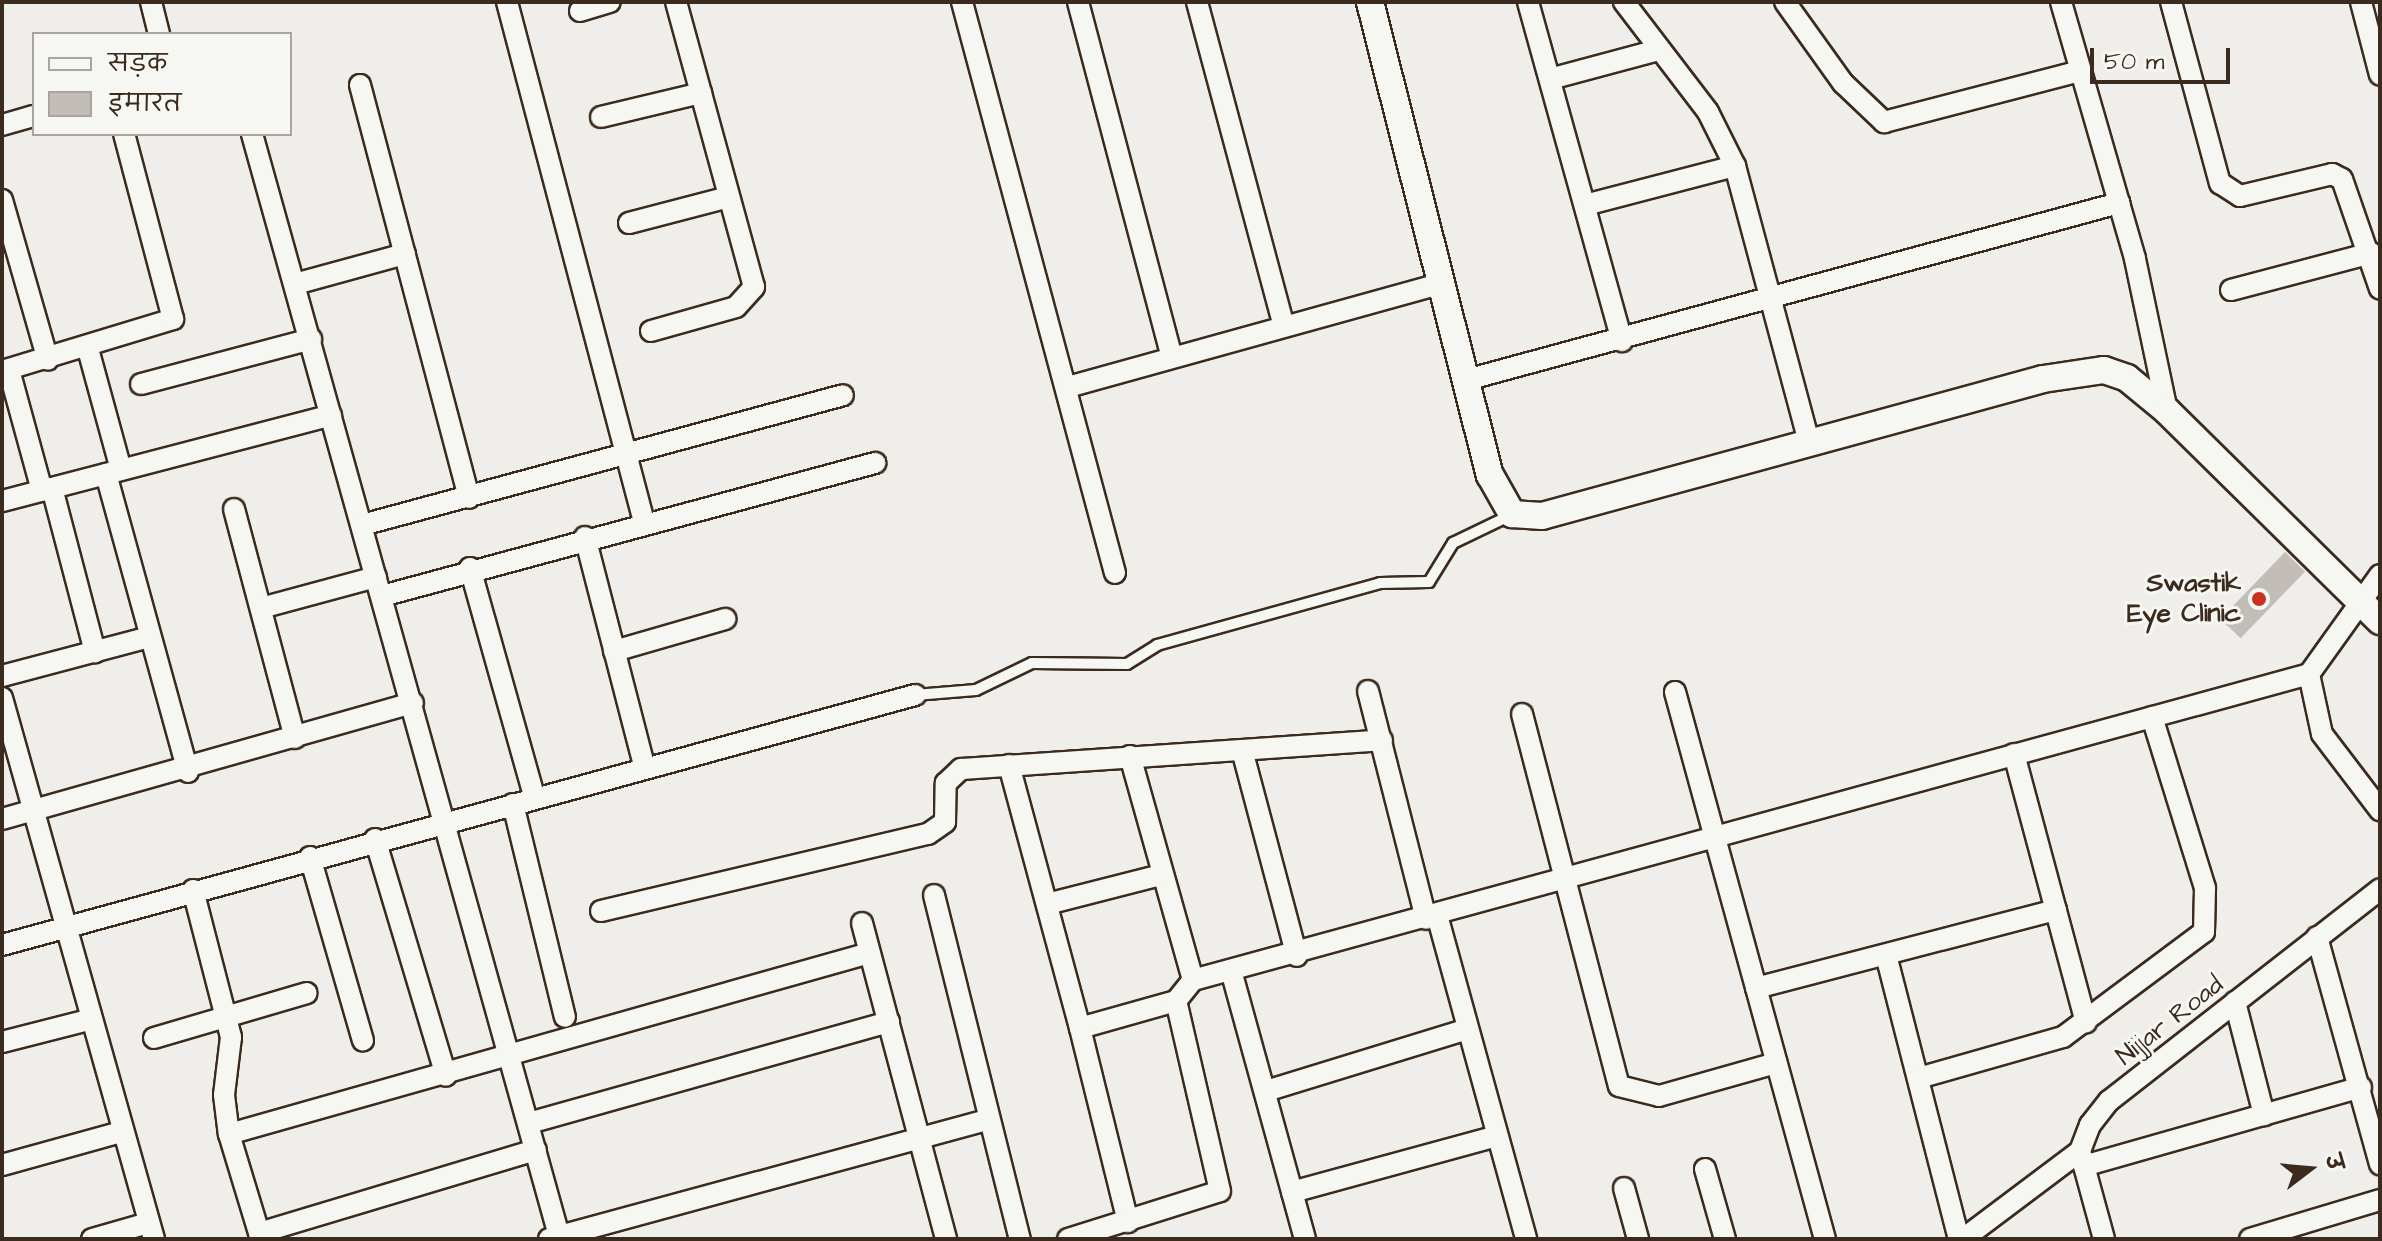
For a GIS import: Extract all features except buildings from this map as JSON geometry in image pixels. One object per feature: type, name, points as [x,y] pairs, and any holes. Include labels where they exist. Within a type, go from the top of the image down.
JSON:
[{"type":"street","points":[[151,2],[158,32]]},
{"type":"street","points":[[507,2],[644,522]]},
{"type":"street","points":[[580,11],[610,2]]},
{"type":"street","points":[[651,331],[736,307],[752,296],[729,197],[676,2]]},
{"type":"street","points":[[962,2],[1068,387],[1115,573]]},
{"type":"street","points":[[1078,2],[1172,357]]},
{"type":"street","points":[[1197,2],[1284,326]]},
{"type":"street","points":[[1370,2],[1490,475],[1512,514],[1542,516],[2078,372],[2127,378],[2167,411],[2372,613]]},
{"type":"street","points":[[1528,2],[1589,204],[1622,341]]},
{"type":"street","points":[[1624,2],[1708,112],[1735,166],[1809,443]]},
{"type":"street","points":[[2061,2],[2119,203],[2167,411]]},
{"type":"street","points":[[2171,2],[2227,193],[2240,196],[2332,174],[2350,188],[2380,289]]},
{"type":"street","points":[[2361,2],[2380,75]]},
{"type":"street","points":[[1793,4],[1843,83],[1884,122],[2080,71]]},
{"type":"street","points":[[1550,79],[1658,50]]},
{"type":"street","points":[[360,85],[469,498]]},
{"type":"street","points":[[601,117],[701,93]]},
{"type":"street","points":[[2,125],[32,117]]},
{"type":"street","points":[[95,652],[47,490],[5,370],[88,349],[173,319],[125,136]]},
{"type":"street","points":[[253,136],[413,703],[529,1123],[557,1238],[988,1120]]},
{"type":"street","points":[[1589,204],[1735,166]]},
{"type":"street","points":[[629,223],[729,197]]},
{"type":"street","points":[[2,200],[48,360]]},
{"type":"street","points":[[1466,380],[1622,341],[2119,203]]},
{"type":"street","points":[[2231,290],[2371,253]]},
{"type":"street","points":[[295,284],[405,254]]},
{"type":"street","points":[[1068,387],[1443,283]]},
{"type":"street","points":[[141,384],[311,339]]},
{"type":"street","points":[[88,349],[150,637],[188,772]]},
{"type":"street","points":[[362,525],[625,459],[843,395]]},
{"type":"street","points":[[2,501],[331,415]]},
{"type":"street","points":[[261,608],[470,568],[875,463]]},
{"type":"street","points":[[234,509],[295,738]]},
{"type":"street","points":[[585,537],[644,765]]},
{"type":"street","points":[[470,568],[534,796]]},
{"type":"street","points":[[1080,1028],[1176,1001],[1193,980],[1232,974],[2309,674],[2372,613],[2380,575]]},
{"type":"street","points":[[614,651],[725,619]]},
{"type":"street","points":[[2,676],[150,637]]},
{"type":"street","points":[[2309,674],[2322,734],[2380,810]]},
{"type":"street","points":[[1368,691],[1432,917],[1468,1029],[1526,1239]]},
{"type":"street","points":[[1675,692],[1825,1239]]},
{"type":"street","points":[[2,945],[644,765],[915,695]]},
{"type":"street","points":[[2,698],[31,812],[66,927],[88,1020],[151,1231],[92,1239]]},
{"type":"street","points":[[2,819],[188,772],[413,703]]},
{"type":"street","points":[[1522,714],[1619,1086],[1659,1096],[1776,1063]]},
{"type":"street","points":[[1919,1078],[2044,1045],[2086,1022],[2190,944],[2208,913],[2152,717]]},
{"type":"street","points":[[601,911],[928,834],[945,822],[951,774],[1009,765],[1382,740]]},
{"type":"street","points":[[1242,750],[1297,956]]},
{"type":"street","points":[[2014,754],[2086,1022]]},
{"type":"street","points":[[1130,756],[1193,980]]},
{"type":"street","points":[[1009,765],[1080,1028],[1128,1222]]},
{"type":"street","points":[[513,804],[565,1017]]},
{"type":"street","points":[[375,839],[446,1076]]},
{"type":"street","points":[[310,857],[363,1041]]},
{"type":"street","points":[[1047,904],[1161,875]]},
{"type":"street","name":"Nijjar Road","points":[[2082,1159],[2109,1101],[2380,889]]},
{"type":"street","points":[[193,890],[227,1016],[229,1134],[260,1236],[536,1150]]},
{"type":"street","points":[[934,895],[1020,1239]]},
{"type":"street","points":[[1756,988],[2056,910]]},
{"type":"street","points":[[862,923],[922,1138],[946,1239]]},
{"type":"street","points":[[2317,937],[2380,1164]]},
{"type":"street","points":[[229,1134],[446,1076],[869,953]]},
{"type":"street","points":[[1886,955],[1961,1239],[2082,1159],[2264,1115],[2361,1087]]},
{"type":"street","points":[[1232,974],[1305,1239]]},
{"type":"street","points":[[154,1038],[307,993]]},
{"type":"street","points":[[1068,1239],[1209,1199],[1222,1183],[1176,1001]]},
{"type":"street","points":[[2235,1002],[2264,1115]]},
{"type":"street","points":[[2,1042],[88,1020]]},
{"type":"street","points":[[529,1123],[889,1022]]},
{"type":"street","points":[[1266,1091],[1468,1029]]},
{"type":"street","points":[[2,1165],[121,1132]]},
{"type":"street","points":[[1292,1192],[1497,1136]]},
{"type":"street","points":[[2082,1159],[2104,1239]]},
{"type":"street","points":[[1705,1169],[1725,1239]]},
{"type":"street","points":[[1624,1188],[1638,1239]]},
{"type":"street","points":[[2250,1239],[2380,1200]]},
{"type":"lane","points":[[915,695],[976,690],[1032,663],[1127,664],[1157,645],[1366,587],[1429,582],[1453,543],[1512,514]]},
{"type":"place","name":"Swastik Eye Clinic","points":[[2259,599]]}]
